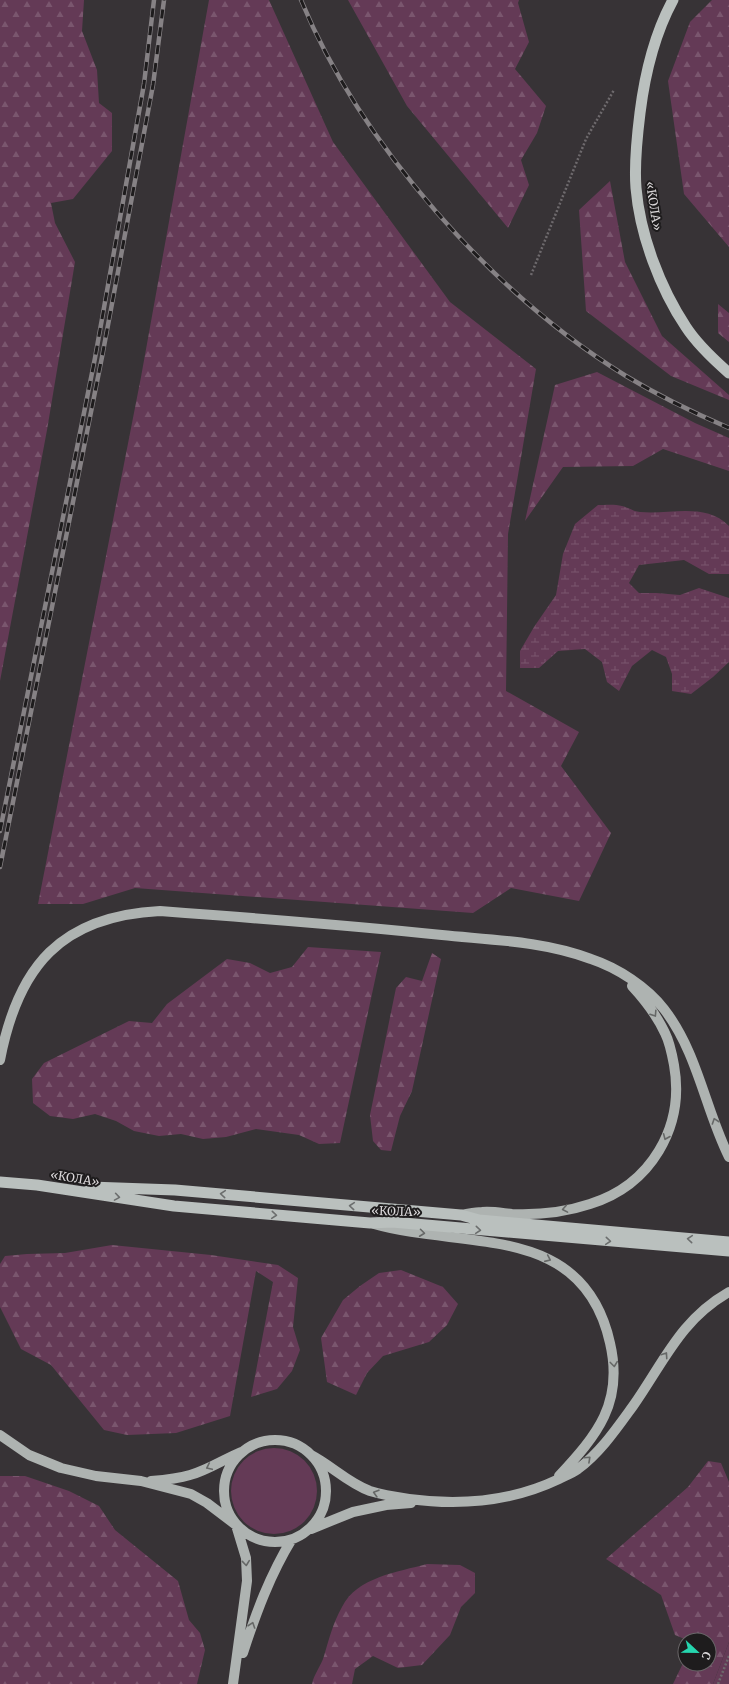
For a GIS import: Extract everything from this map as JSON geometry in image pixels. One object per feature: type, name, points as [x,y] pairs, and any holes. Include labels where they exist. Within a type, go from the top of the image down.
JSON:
[{"type":"highway","name":"«КОЛА»","points":[[673,0],[654,43],[646,73],[636,142],[636,188],[645,236],[663,288],[686,327],[709,356],[729,373]]},
{"type":"highway","points":[[0,1182],[37,1185]]},
{"type":"highway","name":"«КОЛА»","points":[[37,1185],[175,1190],[461,1215],[479,1220],[729,1242]]},
{"type":"highway","name":"«КОЛА»","points":[[37,1185],[174,1206],[370,1223],[392,1222],[729,1251]]},
{"type":"main road","points":[[0,1060],[11,1016],[21,992],[34,970],[48,952],[65,938],[82,928],[100,921],[134,913],[160,911],[243,917],[525,943],[591,958],[620,973],[653,997],[673,1022],[691,1057],[722,1143],[729,1157]]},
{"type":"main road","points":[[461,1215],[481,1212],[513,1214],[540,1213],[589,1205],[607,1198],[625,1188],[641,1174],[655,1158],[673,1119],[677,1099],[676,1077],[672,1053],[666,1034],[654,1014],[643,998],[620,973]]},
{"type":"main road","points":[[370,1223],[392,1230],[496,1242],[536,1254],[555,1262],[583,1285],[596,1303],[606,1324],[612,1348],[614,1372],[611,1396],[604,1418],[594,1436],[556,1480]]},
{"type":"main road","points":[[0,1435],[29,1455],[61,1468],[96,1476],[141,1481],[191,1494],[207,1503],[248,1535],[262,1541],[277,1542],[292,1539],[309,1529],[353,1512],[369,1508],[428,1502],[501,1499],[526,1492],[577,1470],[603,1445],[634,1405],[681,1332],[698,1314],[729,1292]]},
{"type":"main road","points":[[141,1481],[172,1479],[191,1475],[253,1445],[273,1440],[294,1444],[303,1448],[311,1455],[328,1464],[353,1483],[370,1491],[387,1496],[428,1502]]},
{"type":"main road","points":[[234,1680],[247,1580],[246,1558],[236,1525],[226,1507],[224,1486],[230,1466],[244,1450]]},
{"type":"main road","points":[[309,1529],[321,1513],[326,1494],[326,1483],[323,1473],[311,1455]]},
{"type":"main road","points":[[234,1680],[268,1583],[292,1539]]},
{"type":"path","points":[[532,275],[586,139],[614,90]]},
{"type":"path","points":[[718,1684],[729,1656]]},
{"type":"green space","points":[[0,0],[84,0],[82,31],[97,70],[99,103],[112,113],[112,151],[73,199],[51,203],[55,223],[75,262],[47,430],[0,681]]},
{"type":"green space","points":[[209,0],[269,0],[333,142],[450,302],[536,369],[508,534],[506,691],[579,732],[561,766],[611,833],[579,901],[511,888],[473,913],[135,888],[83,904],[38,904],[141,377]]},
{"type":"green space","points":[[348,0],[519,0],[518,3],[529,42],[515,69],[546,106],[537,133],[521,160],[529,185],[508,228],[407,106]]},
{"type":"green space","points":[[712,0],[729,0],[729,247],[684,194],[668,81],[690,22]]},
{"type":"green space","points":[[610,181],[625,262],[662,336],[729,395],[729,400],[671,376],[586,311],[579,210]]},
{"type":"green space","points":[[718,304],[729,313],[729,342],[718,333]]},
{"type":"green space","points":[[597,372],[695,423],[729,438],[729,471],[663,449],[633,466],[563,467],[525,521],[555,385]]},
{"type":"green space","points":[[598,505],[619,505],[640,512],[698,512],[709,514],[720,519],[729,526],[729,574],[709,574],[684,560],[639,565],[629,583],[639,593],[680,595],[699,588],[729,598],[729,662],[691,694],[672,691],[672,674],[666,657],[652,650],[632,666],[619,691],[607,682],[602,662],[585,649],[558,651],[539,668],[520,668],[520,651],[534,627],[556,595],[563,554],[575,524]]},
{"type":"green space","points":[[308,947],[381,952],[340,1143],[319,1144],[299,1135],[256,1129],[226,1137],[203,1139],[181,1134],[159,1136],[134,1131],[116,1121],[95,1114],[73,1119],[50,1116],[33,1103],[32,1079],[44,1063],[129,1021],[152,1023],[167,1004],[227,959],[250,963],[270,973],[292,967]]},
{"type":"green space","points":[[432,953],[441,959],[412,1091],[400,1116],[391,1151],[381,1150],[373,1141],[370,1115],[396,988],[406,977],[422,981]]},
{"type":"green space","points":[[112,1245],[211,1255],[278,1265],[298,1278],[293,1327],[300,1350],[292,1371],[277,1389],[251,1397],[273,1282],[256,1271],[230,1416],[176,1433],[127,1435],[104,1430],[51,1365],[21,1349],[0,1307],[0,1264],[5,1256],[65,1253]]},
{"type":"green space","points":[[401,1270],[443,1287],[458,1304],[447,1325],[429,1342],[383,1356],[367,1373],[356,1395],[327,1382],[321,1338],[343,1300],[379,1273]]},
{"type":"green space","points":[[266,1448],[282,1448],[291,1451],[305,1460],[314,1474],[317,1483],[317,1499],[314,1508],[305,1522],[291,1531],[282,1534],[266,1534],[250,1527],[243,1522],[238,1515],[231,1499],[231,1483],[238,1467],[243,1460],[250,1455]]},
{"type":"green space","points":[[708,1461],[721,1463],[729,1482],[729,1642],[713,1684],[673,1684],[679,1672],[717,1672],[717,1632],[677,1632],[677,1636],[675,1635],[661,1595],[606,1559],[688,1487]]},
{"type":"green space","points":[[0,1476],[25,1476],[69,1491],[99,1506],[115,1530],[178,1581],[189,1620],[200,1633],[205,1650],[197,1684],[0,1684]]},
{"type":"green space","points":[[427,1564],[460,1565],[475,1573],[475,1593],[461,1607],[450,1635],[422,1665],[398,1668],[373,1656],[355,1669],[352,1684],[312,1684],[323,1660],[336,1619],[349,1597],[368,1582],[379,1577]]},
{"type":"green space","points":[[729,1642],[729,1684],[713,1684]]},
{"type":"railway","points":[[0,831],[95,358],[144,84],[154,0]]},
{"type":"railway","points":[[0,867],[102,357],[153,85],[164,0]]},
{"type":"railway","points":[[301,0],[327,54],[358,108],[395,161],[436,212],[481,259],[528,303],[576,342],[638,383],[677,404],[729,428]]}]
